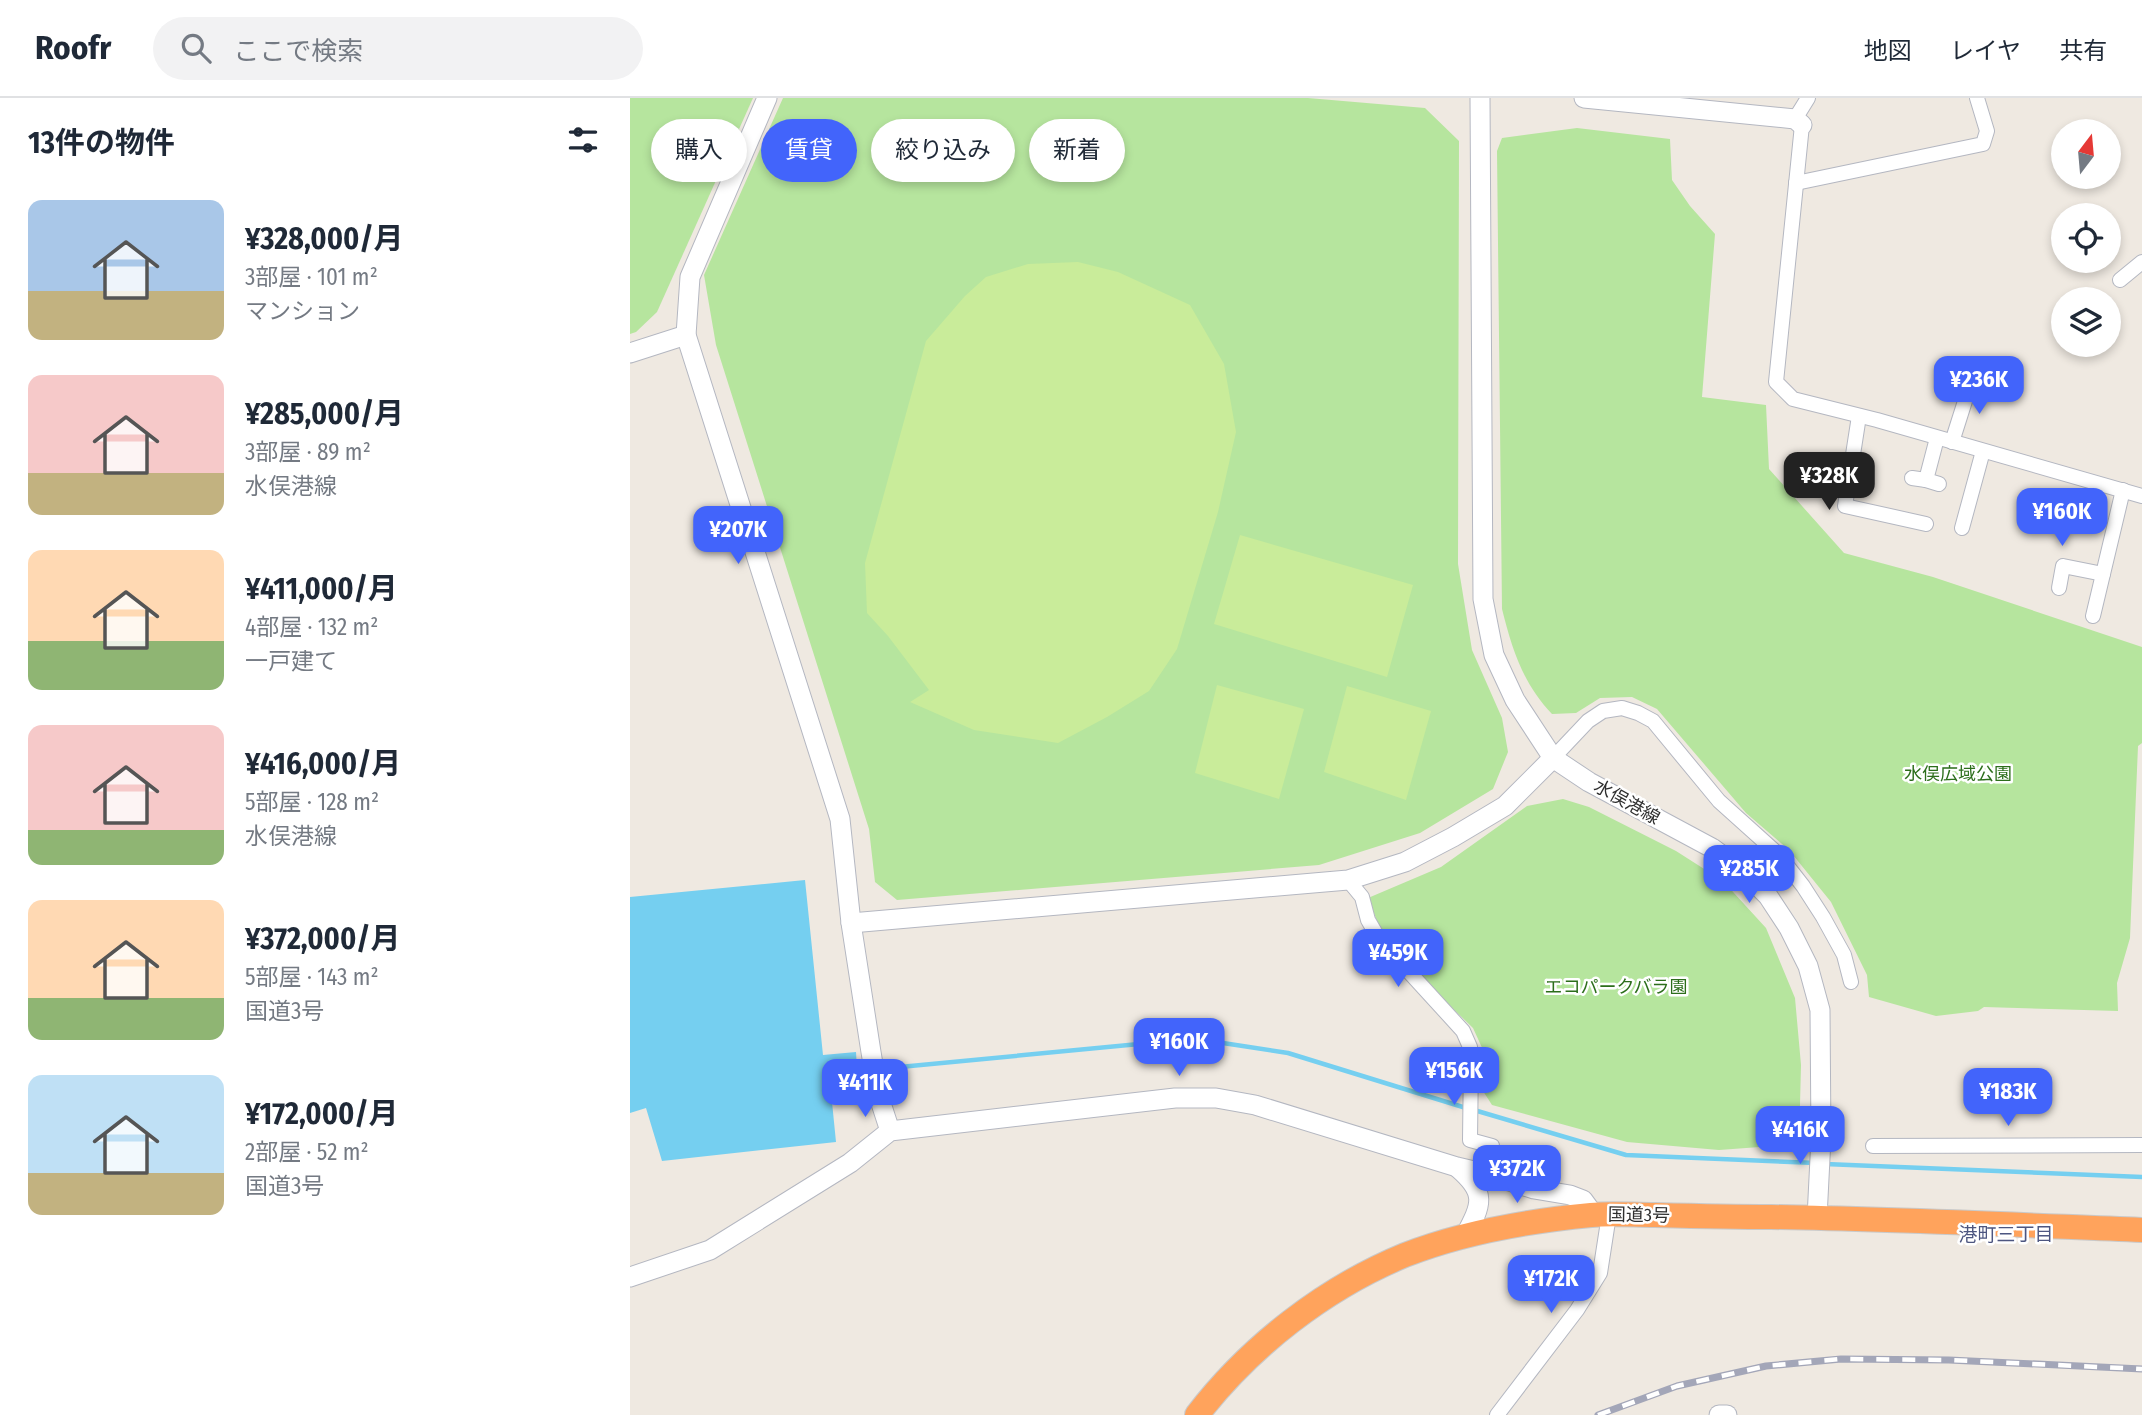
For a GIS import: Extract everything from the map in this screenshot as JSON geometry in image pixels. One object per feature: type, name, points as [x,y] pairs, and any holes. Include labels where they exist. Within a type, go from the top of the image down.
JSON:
[{"type":"highway","name":"国道3号","points":[[1197,1415],[1253,1353],[1300,1315],[1351,1282],[1405,1255],[1465,1236],[1530,1222],[1602,1215],[1818,1206],[2142,1230]]},
{"type":"street","points":[[767,98],[690,276],[686,335],[840,819],[851,923],[871,1052],[878,1094],[890,1131]]},
{"type":"street","points":[[1480,98],[1483,599],[1494,655],[1516,700],[1553,758]]},
{"type":"street","points":[[1584,98],[1798,122]]},
{"type":"street","points":[[1808,98],[1798,122],[1796,183],[1776,382],[1793,399],[2142,496]]},
{"type":"street","points":[[1796,183],[1983,144],[1987,131],[1977,98]]},
{"type":"street","points":[[2120,280],[2142,262]]},
{"type":"street","points":[[630,353],[686,335]]},
{"type":"street","points":[[1952,442],[1972,379]]},
{"type":"street","points":[[1859,416],[1845,506],[1926,524]]},
{"type":"street","points":[[1926,481],[1937,438]]},
{"type":"street","points":[[1962,528],[1983,451]]},
{"type":"street","points":[[2093,616],[2123,490]]},
{"type":"street","points":[[2059,588],[2065,559],[2103,573]]},
{"type":"street","points":[[851,923],[1348,880],[1405,862],[1494,813],[1505,806],[1588,721],[1604,711],[1622,708],[1653,721],[1719,801],[1777,854],[1804,887],[1823,917],[1844,955],[1851,982]]},
{"type":"street","name":"水俣港線","points":[[1553,758],[1589,782],[1712,848],[1743,871],[1768,896],[1790,928],[1808,966],[1820,1010],[1821,1138],[1818,1206]]},
{"type":"street","points":[[1348,880],[1362,897],[1368,920],[1378,939],[1463,1031],[1470,1047],[1470,1140],[1492,1146],[1491,1175]]},
{"type":"street","points":[[630,1277],[710,1250],[850,1163],[890,1131],[1175,1098],[1216,1098],[1255,1105],[1534,1189],[1570,1195],[1583,1200],[1602,1215],[1600,1273],[1577,1310],[1497,1415]]},
{"type":"street","points":[[1874,1146],[2142,1145]]},
{"type":"street","points":[[1457,1167],[1472,1181],[1480,1195],[1479,1208],[1465,1236]]},
{"type":"street","points":[[1719,1415],[1726,1415]]},
{"type":"green space","points":[[630,98],[753,98],[744,119],[651,119],[651,182],[715,182],[657,312],[636,332],[630,334]]},
{"type":"green space","points":[[783,98],[1308,98],[1425,108],[1459,141],[1458,564],[1472,650],[1502,718],[1508,752],[1493,789],[1420,833],[1319,865],[897,900],[875,882],[869,829],[716,345],[704,275],[761,147],[761,182],[857,182],[857,119],[774,119]]},
{"type":"green space","name":"水俣広域公園","points":[[1577,128],[1670,139],[1672,180],[1690,206],[1715,234],[1702,397],[1766,405],[1769,469],[1844,553],[1933,577],[2142,647],[2142,743],[2138,746],[2130,938],[2117,983],[2118,1011],[1984,1007],[1978,1011],[1936,1016],[1869,997],[1867,975],[1831,902],[1789,850],[1746,813],[1657,709],[1632,697],[1600,698],[1576,713],[1552,714],[1533,691],[1515,652],[1502,609],[1497,151],[1502,138]]},
{"type":"green space","points":[[1078,262],[1118,272],[1190,305],[1224,364],[1236,432],[1218,512],[1177,649],[1149,691],[1058,743],[974,730],[910,702],[929,690],[867,613],[865,563],[926,341],[965,296],[986,277],[1028,264]]},
{"type":"green space","points":[[1240,535],[1413,585],[1387,677],[1214,624]]},
{"type":"green space","points":[[1217,685],[1304,709],[1279,799],[1195,773]]},
{"type":"green space","points":[[1347,686],[1431,711],[1406,800],[1324,772]]},
{"type":"green space","name":"エコパークバラ園","points":[[1563,799],[1589,807],[1676,851],[1723,881],[1766,928],[1795,998],[1801,1065],[1799,1144],[1719,1150],[1627,1142],[1492,1105],[1483,1091],[1489,1063],[1473,1028],[1381,931],[1368,898],[1441,867],[1527,806]]},
{"type":"water","points":[[805,880],[823,1055],[856,1052],[858,1085],[831,1092],[836,1142],[662,1161],[646,1108],[630,1113],[630,897]]},
{"type":"waterway","points":[[879,1069],[1160,1042],[1223,1043],[1288,1053],[1466,1108]]},
{"type":"waterway","points":[[858,1071],[867,1070]]},
{"type":"waterway","points":[[1474,1110],[1626,1155],[1816,1163]]},
{"type":"waterway","points":[[1825,1164],[2142,1177]]},
{"type":"railway","points":[[1598,1415],[1677,1386],[1766,1366],[1841,1359],[1949,1360],[2142,1369]]},
{"type":"district","name":"港町三丁目","points":[[2006,1234]]}]
